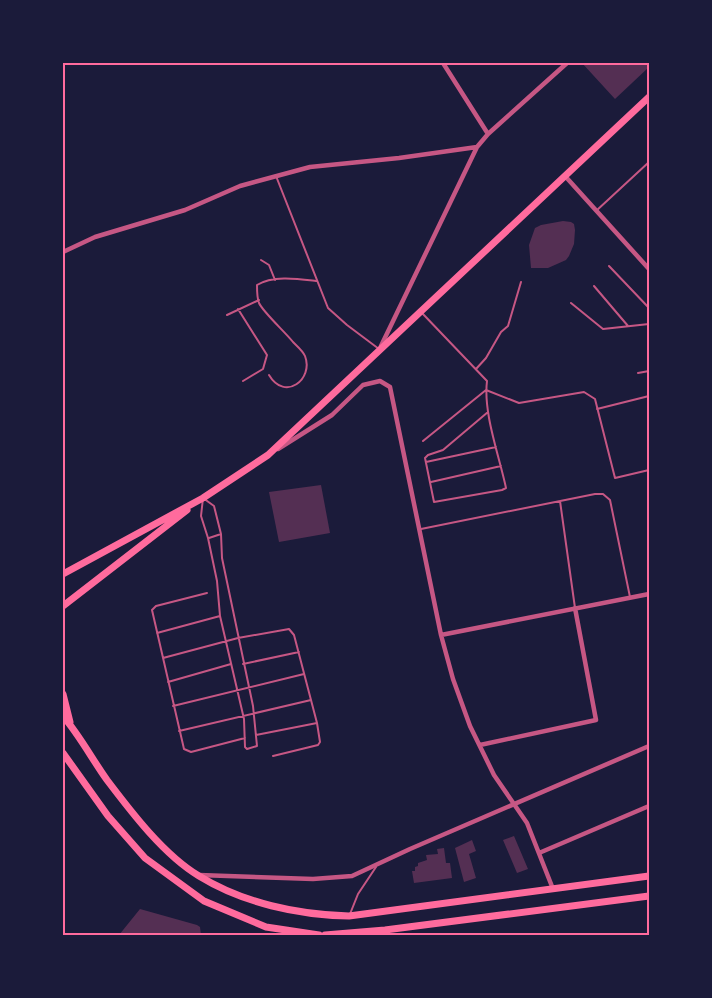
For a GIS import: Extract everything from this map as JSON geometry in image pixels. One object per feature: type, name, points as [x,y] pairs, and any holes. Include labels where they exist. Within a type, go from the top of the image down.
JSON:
[{"type":"main road","points":[[63,606],[203,498],[268,455],[649,97]]},
{"type":"main road","points":[[63,574],[203,498]]},
{"type":"main road","points":[[63,694],[70,725]]},
{"type":"main road","points":[[63,716],[107,780],[153,838],[197,875],[217,886],[270,906],[324,916],[349,916],[649,876]]},
{"type":"main road","points":[[63,753],[108,816],[145,858],[204,901],[266,927],[319,935]]},
{"type":"main road","points":[[325,935],[385,930],[649,896]]},
{"type":"street","points":[[443,63],[488,134]]},
{"type":"street","points":[[379,350],[477,147],[488,134],[567,63]]},
{"type":"street","points":[[63,252],[95,237],[185,210],[240,186],[310,167],[399,159],[477,147]]},
{"type":"street","points":[[565,176],[649,269]]},
{"type":"street","points":[[268,455],[332,415],[363,385],[380,381],[390,387],[441,635],[453,679],[494,775],[527,823],[553,889]]},
{"type":"street","points":[[441,635],[649,594]]},
{"type":"street","points":[[480,746],[596,720],[575,608]]},
{"type":"street","points":[[197,875],[313,879],[352,876],[649,746]]},
{"type":"street","points":[[539,853],[649,806]]},
{"type":"lane","points":[[596,211],[649,162]]},
{"type":"lane","points":[[276,176],[330,311],[379,350]]},
{"type":"lane","points":[[261,260],[269,265],[275,280]]},
{"type":"lane","points":[[609,266],[649,308]]},
{"type":"lane","points":[[269,375],[274,384],[281,388],[294,386],[305,373],[306,360],[300,350],[260,305],[257,285],[275,280],[316,280]]},
{"type":"lane","points":[[476,369],[486,358],[501,332],[508,326],[522,282]]},
{"type":"lane","points":[[594,286],[628,326]]},
{"type":"lane","points":[[227,315],[259,300]]},
{"type":"lane","points":[[571,303],[601,328],[648,325],[648,319]]},
{"type":"lane","points":[[238,309],[267,354],[263,369],[243,381]]},
{"type":"lane","points":[[422,312],[487,381],[488,412],[506,490],[434,502],[425,462],[427,456],[443,450],[488,412]]},
{"type":"lane","points":[[638,373],[649,371]]},
{"type":"lane","points":[[486,390],[519,403],[584,392],[595,399],[615,478],[649,470]]},
{"type":"lane","points":[[423,441],[486,390]]},
{"type":"lane","points":[[597,409],[649,396]]},
{"type":"lane","points":[[425,462],[496,447]]},
{"type":"lane","points":[[429,482],[501,466]]},
{"type":"lane","points":[[419,529],[603,494],[610,500],[630,597]]},
{"type":"lane","points":[[203,498],[214,506],[221,534],[222,558],[254,712],[257,744],[255,748],[245,748],[243,714],[220,616],[217,581],[208,538],[201,516],[203,498]]},
{"type":"lane","points":[[560,501],[575,608]]},
{"type":"lane","points":[[208,538],[221,534]]},
{"type":"lane","points":[[217,581],[226,579]]},
{"type":"lane","points":[[207,594],[153,607],[179,731],[184,749],[190,752],[245,738]]},
{"type":"lane","points":[[157,633],[220,616]]},
{"type":"lane","points":[[163,658],[238,638],[289,629],[294,635],[299,652],[321,742],[318,745],[273,756]]},
{"type":"lane","points":[[243,664],[299,652]]},
{"type":"lane","points":[[168,682],[231,664]]},
{"type":"lane","points":[[173,706],[304,674]]},
{"type":"lane","points":[[179,731],[243,714],[311,700]]},
{"type":"lane","points":[[256,735],[316,723]]},
{"type":"lane","points":[[349,916],[358,894],[376,867]]},
{"type":"building","points":[[582,63],[649,63],[649,67],[615,99]]},
{"type":"building","points":[[563,221],[574,224],[574,244],[569,256],[566,260],[548,268],[531,268],[529,245],[535,228]]},
{"type":"building","points":[[321,485],[330,533],[279,542],[269,492]]},
{"type":"building","points":[[514,836],[528,869],[517,873],[503,840]]},
{"type":"building","points":[[472,840],[476,851],[469,854],[476,878],[464,882],[455,848]]},
{"type":"building","points":[[444,848],[446,863],[450,863],[452,878],[414,883],[412,871],[415,871],[418,863],[427,860],[426,855],[438,854],[437,849]]},
{"type":"building","points":[[140,909],[197,925],[200,927],[201,935],[119,935]]}]
